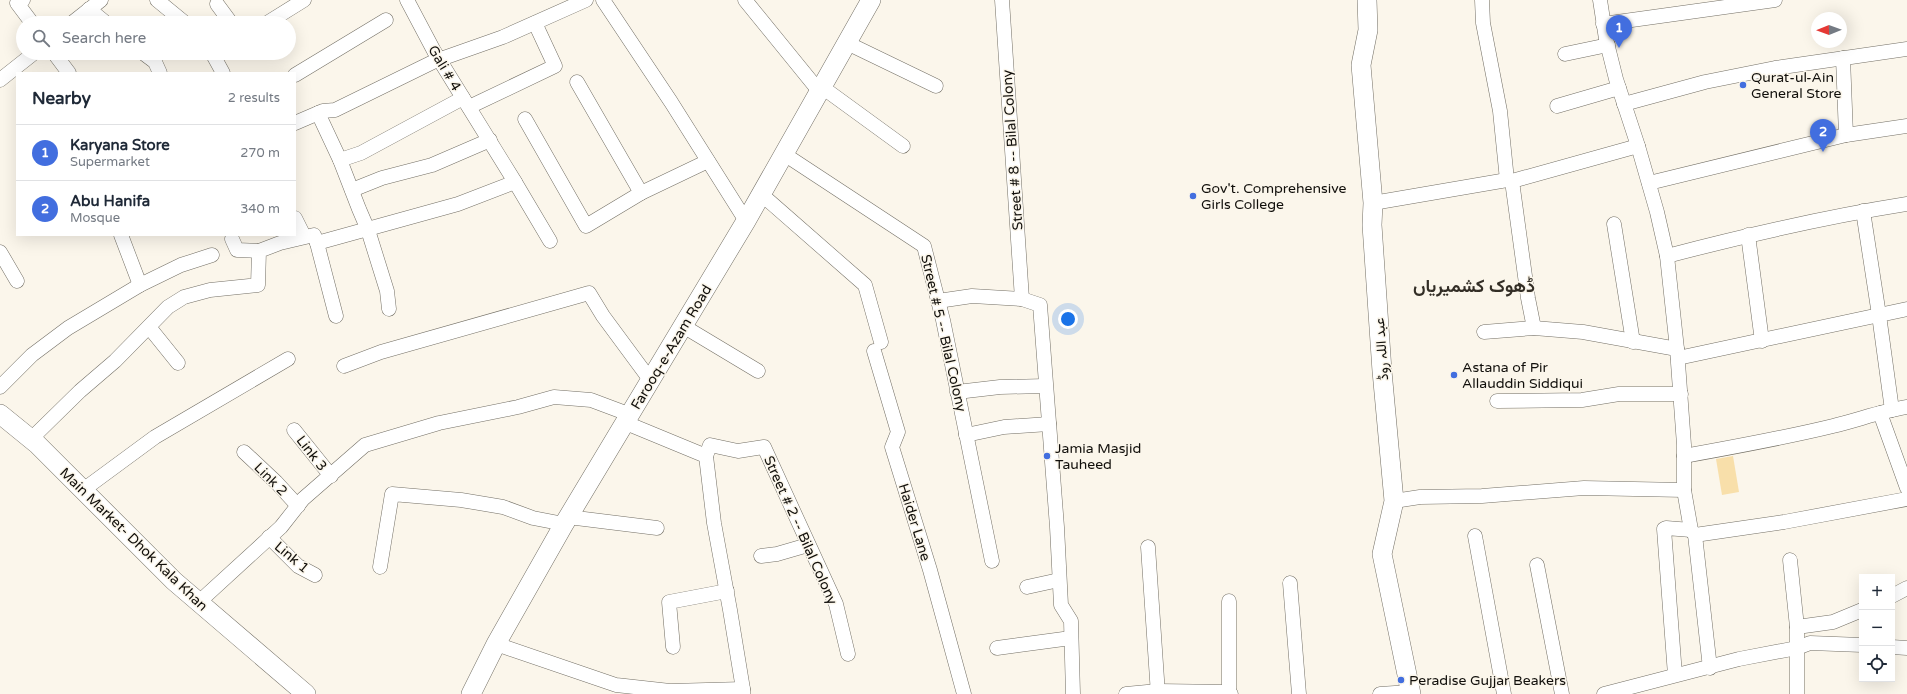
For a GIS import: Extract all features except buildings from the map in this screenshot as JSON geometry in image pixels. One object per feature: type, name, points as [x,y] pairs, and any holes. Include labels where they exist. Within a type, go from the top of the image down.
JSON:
[{"type":"street","points":[[23,0],[17,3],[27,16]]},
{"type":"street","points":[[80,16],[101,0]]},
{"type":"street","points":[[157,0],[176,16]]},
{"type":"street","points":[[278,16],[304,0]]},
{"type":"street","name":"Gali # 4","points":[[407,0],[440,61],[488,137],[550,241]]},
{"type":"street","points":[[296,123],[318,113],[335,110],[435,61],[440,61],[535,23],[586,0]]},
{"type":"street","points":[[603,0],[746,221]]},
{"type":"street","points":[[745,0],[821,89],[903,146]]},
{"type":"street","name":"Farooq-e-Azam Road","points":[[471,694],[496,644],[566,521],[629,419],[650,381],[746,221],[871,0]]},
{"type":"street","name":"Street # 8 -- Bilal Colony","points":[[1002,0],[1022,299]]},
{"type":"street","name":"عبد اللہ روڈ","points":[[1367,0],[1368,30],[1361,65],[1373,203],[1372,225],[1382,371],[1394,501],[1382,554],[1410,693]]},
{"type":"street","points":[[1482,0],[1483,23],[1500,111],[1528,298],[1534,328]]},
{"type":"street","points":[[1600,0],[1608,46],[1619,88],[1649,183],[1667,256],[1678,354],[1684,456],[1684,490],[1693,533],[1710,668]]},
{"type":"street","points":[[1604,24],[1775,0]]},
{"type":"street","points":[[217,4],[226,16]]},
{"type":"street","points":[[89,9],[98,16]]},
{"type":"street","points":[[296,74],[386,20]]},
{"type":"street","points":[[340,160],[361,153],[466,102],[556,66],[535,23]]},
{"type":"street","points":[[847,43],[936,86]]},
{"type":"street","points":[[1565,54],[1608,46]]},
{"type":"street","points":[[1624,104],[1705,82],[1775,68],[1907,49]]},
{"type":"street","points":[[1843,58],[1846,136]]},
{"type":"street","points":[[0,80],[25,60]]},
{"type":"street","points":[[59,60],[68,72]]},
{"type":"street","points":[[152,60],[155,62],[160,72]]},
{"type":"street","points":[[219,60],[223,72]]},
{"type":"street","points":[[577,82],[641,193]]},
{"type":"street","points":[[1557,106],[1619,88]]},
{"type":"street","points":[[318,113],[340,160],[368,230],[387,291],[389,310]]},
{"type":"street","points":[[525,118],[586,226],[641,193],[708,161]]},
{"type":"street","points":[[1649,183],[1846,136],[1907,126]]},
{"type":"street","points":[[352,190],[382,178],[432,165],[488,137]]},
{"type":"street","points":[[1373,203],[1510,180],[1638,146]]},
{"type":"street","name":"Street # 5 -- Bilal Colony","points":[[784,154],[924,246],[938,301],[992,561]]},
{"type":"street","points":[[232,239],[237,250],[259,251],[280,243],[311,240],[368,230],[458,204],[515,182]]},
{"type":"street","name":"Haider Lane","points":[[761,194],[865,285],[898,432],[892,447],[930,570],[964,694]]},
{"type":"street","points":[[1667,256],[1748,235],[1862,211],[1907,204]]},
{"type":"street","points":[[1862,211],[1879,315],[1886,411],[1907,488]]},
{"type":"street","points":[[296,219],[311,240],[336,316]]},
{"type":"street","points":[[1614,224],[1632,342]]},
{"type":"street","points":[[1748,235],[1762,340]]},
{"type":"street","points":[[121,236],[140,285]]},
{"type":"street","points":[[31,439],[80,391],[115,361],[168,307],[184,297],[210,290],[258,285],[259,251]]},
{"type":"street","points":[[0,252],[16,282]]},
{"type":"street","points":[[0,387],[32,355],[68,328],[140,285],[181,266],[212,255]]},
{"type":"street","points":[[344,366],[388,350],[589,293],[603,316],[650,381]]},
{"type":"street","points":[[938,301],[972,296],[1022,299],[1040,305],[1045,386],[1057,526],[1060,605],[1071,621],[1073,694]]},
{"type":"street","points":[[1484,332],[1534,328],[1583,332],[1632,342],[1678,354],[1762,340],[1907,309]]},
{"type":"street","points":[[684,326],[758,371]]},
{"type":"street","points":[[149,327],[164,343],[178,363]]},
{"type":"street","points":[[83,490],[155,437],[288,359]]},
{"type":"street","points":[[957,392],[1000,387],[1045,386]]},
{"type":"street","points":[[1498,401],[1582,400],[1619,394],[1680,394]]},
{"type":"street","points":[[199,602],[281,526],[298,506],[366,445],[439,423],[518,407],[554,396],[591,400],[706,456],[714,523],[727,591],[743,691],[670,691],[616,685],[496,644]]},
{"type":"street","points":[[1684,456],[1766,441],[1833,426],[1886,411],[1907,408]]},
{"type":"street","name":"Main Market- Dhok Kala Khan","points":[[0,414],[31,439],[174,581],[306,694]]},
{"type":"street","points":[[966,435],[1004,427],[1049,424]]},
{"type":"street","name":"Link 3","points":[[294,430],[331,476]]},
{"type":"street","name":"Street # 2 -- Bilal Colony","points":[[706,456],[710,445],[738,451],[764,447],[836,604],[848,654]]},
{"type":"street","name":"Link 2","points":[[244,452],[276,482],[298,506]]},
{"type":"street","points":[[1394,501],[1420,497],[1482,496],[1584,488],[1684,490]]},
{"type":"street","points":[[380,567],[392,494],[461,500],[503,507],[533,518],[657,528]]},
{"type":"street","points":[[1675,675],[1664,529],[1666,528],[1693,533],[1784,522],[1907,499]]},
{"type":"street","points":[[1474,536],[1504,694]]},
{"type":"street","name":"Link 1","points":[[269,537],[298,566],[315,575]]},
{"type":"street","points":[[761,556],[776,554],[808,545]]},
{"type":"street","points":[[1148,547],[1158,692]]},
{"type":"street","points":[[1790,560],[1797,627],[1797,694]]},
{"type":"street","points":[[1537,565],[1562,694]]},
{"type":"street","points":[[1026,586],[1059,580]]},
{"type":"street","points":[[1290,583],[1299,694]]},
{"type":"street","points":[[1895,594],[1907,588]]},
{"type":"street","points":[[673,647],[669,602],[727,591]]},
{"type":"street","points":[[1126,694],[1158,692],[1230,693],[1229,601]]},
{"type":"street","points":[[1797,627],[1833,622],[1859,611]]},
{"type":"street","points":[[997,648],[1072,638]]},
{"type":"street","points":[[1604,694],[1675,675],[1710,668],[1739,659],[1796,648],[1812,643],[1859,646]]},
{"type":"street","points":[[1895,647],[1907,648]]},
{"type":"street","points":[[1380,694],[1410,693]]},
{"type":"place","name":"Karyana Store","points":[[1619,48]]},
{"type":"place","name":"Qurat-ul-Ain General Store","points":[[1743,85]]},
{"type":"place","name":"Abu Hanifa","points":[[1823,152]]},
{"type":"place","name":"Gov't. Comprehensive Girls College","points":[[1193,196]]},
{"type":"place","name":"Astana of Pir Allauddin Siddiqui","points":[[1454,375]]},
{"type":"place","name":"Jamia Masjid Tauheed","points":[[1047,456]]},
{"type":"place","name":"Peradise Gujjar Beakers","points":[[1401,680]]},
{"type":"district","name":"ڈھوک کشمیریاں","points":[[1474,286]]}]
